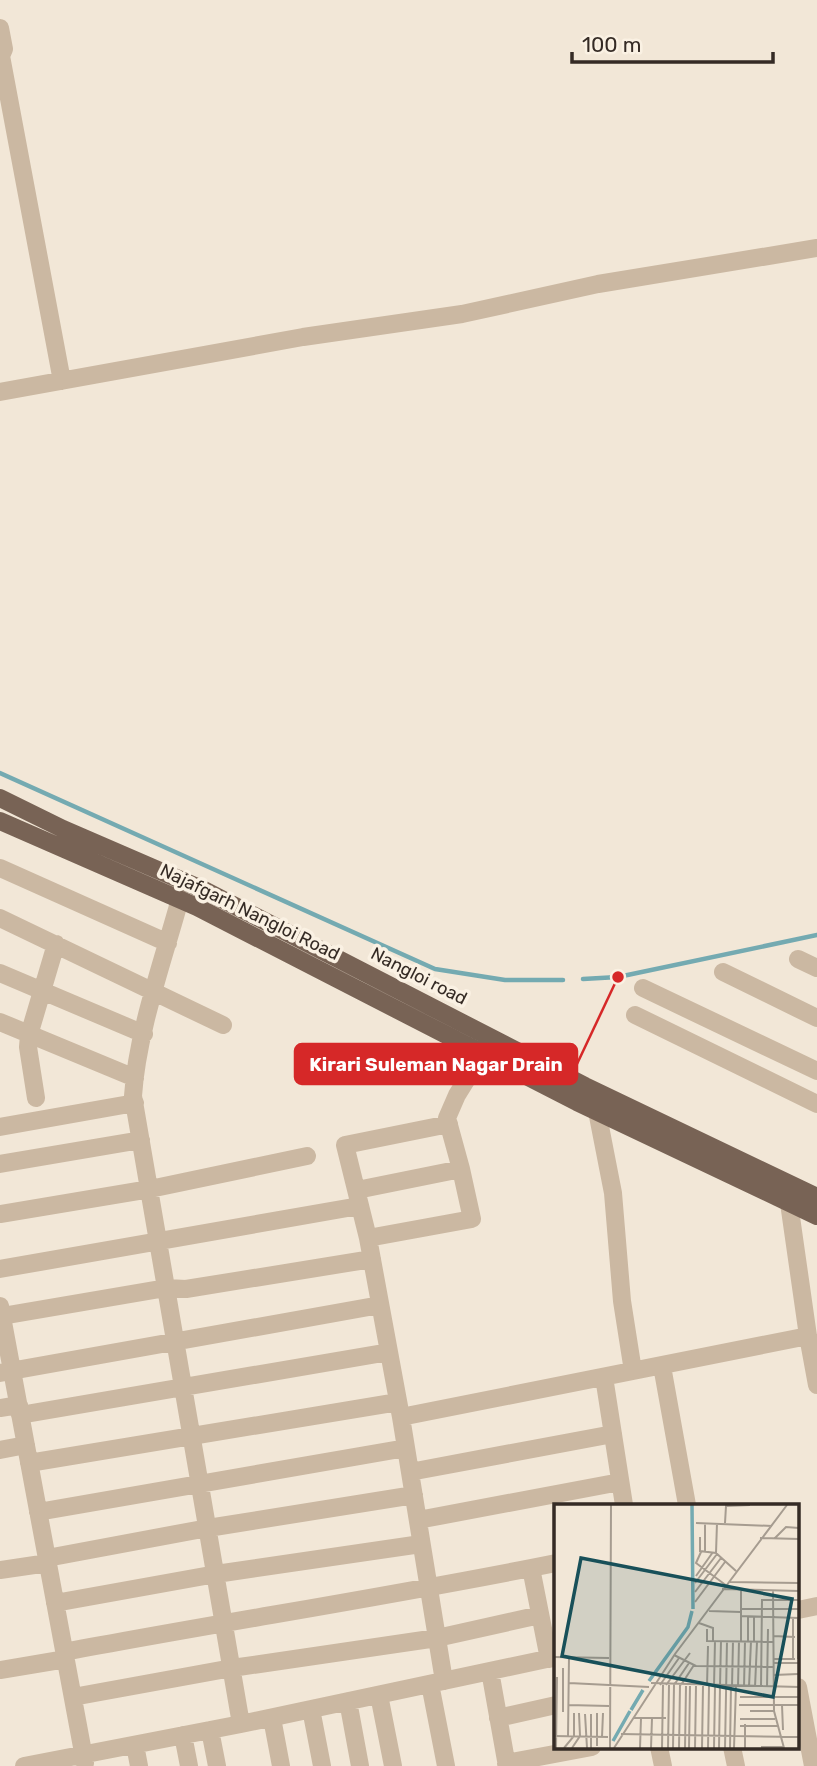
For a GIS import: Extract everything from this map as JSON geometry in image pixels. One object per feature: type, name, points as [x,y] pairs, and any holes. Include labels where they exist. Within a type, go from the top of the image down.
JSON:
[{"type":"main road","name":"Nangloi road","points":[[0,798],[63,829],[204,890],[791,1194],[817,1197]]},
{"type":"main road","name":"Najafgarh Nangloi Road","points":[[0,821],[180,899],[597,1111],[791,1194],[817,1216]]},
{"type":"street","points":[[0,28],[4,45],[0,57],[62,381]]},
{"type":"street","points":[[0,392],[303,337],[463,314],[598,284],[817,248]]},
{"type":"street","points":[[0,868],[168,943]]},
{"type":"street","points":[[180,899],[144,1034],[135,1079],[135,1103],[242,1724]]},
{"type":"street","points":[[0,918],[155,990],[223,1025]]},
{"type":"street","points":[[36,1098],[29,1035],[56,944]]},
{"type":"street","points":[[798,959],[817,968]]},
{"type":"street","points":[[723,972],[817,1017]]},
{"type":"street","points":[[0,973],[144,1034]]},
{"type":"street","points":[[643,988],[817,1071]]},
{"type":"street","points":[[635,1015],[817,1104]]},
{"type":"street","points":[[0,1022],[135,1079]]},
{"type":"street","points":[[368,1238],[472,1219],[447,1118],[457,1095],[483,1053]]},
{"type":"street","points":[[0,1127],[135,1103]]},
{"type":"street","points":[[597,1111],[613,1193],[622,1301],[633,1371]]},
{"type":"street","points":[[446,1766],[437,1682],[437,1638],[414,1495],[368,1238],[345,1145],[449,1124]]},
{"type":"street","points":[[0,1164],[141,1140]]},
{"type":"street","points":[[0,1214],[149,1189],[307,1156]]},
{"type":"street","points":[[0,1269],[158,1240],[358,1198],[461,1169]]},
{"type":"street","points":[[791,1194],[808,1336],[817,1385]]},
{"type":"street","points":[[85,1760],[20,1410],[6,1372],[1,1316],[166,1288],[186,1289],[372,1259]]},
{"type":"street","points":[[6,1372],[380,1305]]},
{"type":"street","points":[[29,1463],[192,1436],[400,1410],[604,1377],[808,1336]]},
{"type":"street","points":[[0,1408],[20,1410],[184,1388],[389,1352]]},
{"type":"street","points":[[662,1366],[688,1504]]},
{"type":"street","points":[[604,1377],[624,1504]]},
{"type":"street","points":[[410,1472],[613,1434]]},
{"type":"street","points":[[0,1450],[26,1445]]},
{"type":"street","points":[[38,1512],[406,1448]]},
{"type":"street","points":[[418,1520],[620,1482]]},
{"type":"street","points":[[0,1570],[208,1528],[414,1495]]},
{"type":"street","points":[[55,1603],[216,1574],[421,1544]]},
{"type":"street","points":[[0,1670],[224,1622],[429,1589],[554,1563]]},
{"type":"street","points":[[24,1766],[85,1760],[135,1745],[553,1658],[540,1615],[531,1568]]},
{"type":"street","points":[[73,1697],[232,1668],[437,1638],[540,1615]]},
{"type":"street","points":[[490,1671],[507,1765],[587,1748]]},
{"type":"street","points":[[379,1695],[393,1766]]},
{"type":"street","points":[[800,1698],[813,1766]]},
{"type":"street","points":[[348,1701],[360,1766]]},
{"type":"street","points":[[498,1718],[554,1705]]},
{"type":"street","points":[[311,1709],[321,1766]]},
{"type":"street","points":[[272,1718],[281,1766]]},
{"type":"street","points":[[210,1730],[217,1766]]},
{"type":"street","points":[[183,1735],[189,1766]]},
{"type":"street","points":[[135,1745],[139,1766]]},
{"type":"street","points":[[659,1748],[663,1766]]},
{"type":"street","points":[[732,1748],[736,1766]]},
{"type":"waterway","points":[[0,773],[435,969],[505,980],[563,980]]},
{"type":"waterway","points":[[583,979],[618,977],[817,935]]},
{"type":"place","name":"Kirari Suleman Nagar Drain","points":[[618,977]]}]
